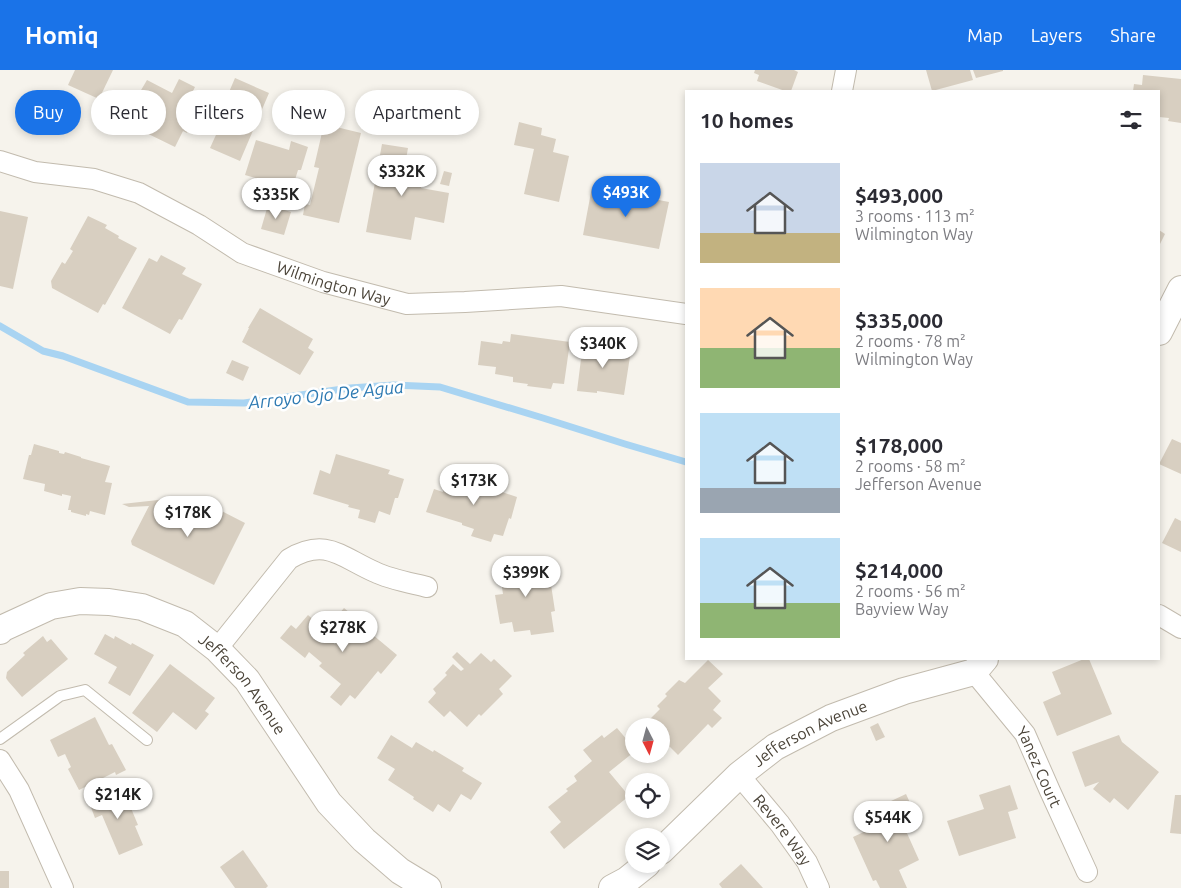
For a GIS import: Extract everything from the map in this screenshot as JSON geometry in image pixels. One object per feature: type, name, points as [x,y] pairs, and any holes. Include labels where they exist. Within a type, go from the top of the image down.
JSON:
[{"type":"street","points":[[842,90],[846,70]]},
{"type":"street","name":"Wilmington Way","points":[[0,162],[35,172],[94,179],[139,193],[199,225],[242,253],[324,282],[407,304],[561,296],[685,314]]},
{"type":"street","points":[[1160,330],[1181,289]]},
{"type":"street","points":[[217,649],[289,559],[300,552],[316,548],[341,554],[376,573],[427,587]]},
{"type":"street","name":"Jefferson Avenue","points":[[0,629],[51,606],[80,601],[109,602],[142,607],[185,624],[217,649],[247,680],[329,803],[364,840],[393,865],[428,888]]},
{"type":"street","points":[[1160,616],[1181,628]]},
{"type":"street","name":"Jefferson Avenue","points":[[670,842],[739,775],[774,747],[831,718],[980,665]]},
{"type":"street","name":"Yanez Court","points":[[980,665],[1025,734],[1087,872]]},
{"type":"street","points":[[0,760],[19,790],[63,888]]},
{"type":"street","name":"Revere Way","points":[[739,775],[780,824],[807,862],[818,888]]},
{"type":"street","points":[[612,888],[636,873]]},
{"type":"lane","points":[[0,739],[60,696],[85,690],[147,740]]},
{"type":"building","points":[[75,70],[113,70],[103,90],[91,90],[91,95],[68,85]]},
{"type":"building","points":[[755,70],[794,70],[798,72],[791,90],[782,90],[757,81],[759,75],[754,73]]},
{"type":"building","points":[[926,70],[970,70],[973,80],[932,90]]},
{"type":"building","points":[[973,70],[1003,70],[1003,71],[976,78]]},
{"type":"building","points":[[1143,75],[1181,79],[1181,123],[1168,121],[1169,118],[1160,117],[1160,90],[1133,90],[1134,84],[1142,85]]},
{"type":"building","points":[[235,78],[269,93],[262,109],[262,90],[230,90]]},
{"type":"building","points":[[179,79],[195,87],[194,90],[176,90],[176,135],[181,135],[175,147],[150,135],[166,135],[166,90],[141,90],[147,80],[172,93]]},
{"type":"building","points":[[519,122],[542,128],[541,135],[556,139],[553,152],[569,156],[559,202],[524,194],[534,149],[514,145]]},
{"type":"building","points":[[345,129],[355,132],[355,135],[361,135],[339,223],[303,215],[305,204],[310,205],[319,168],[314,167],[321,135],[345,135]]},
{"type":"building","points":[[216,135],[251,135],[240,161],[210,148]]},
{"type":"building","points":[[256,140],[289,150],[291,141],[308,147],[301,170],[298,170],[294,183],[290,182],[289,187],[282,185],[278,199],[261,193],[265,181],[245,175]]},
{"type":"building","points":[[382,144],[408,148],[404,171],[423,174],[421,188],[449,193],[444,223],[415,217],[411,240],[366,232]]},
{"type":"building","points":[[444,171],[452,173],[449,186],[440,184]]},
{"type":"building","points":[[592,187],[669,202],[659,249],[583,235]]},
{"type":"building","points":[[268,205],[291,212],[284,235],[261,229]]},
{"type":"building","points":[[0,211],[28,217],[13,289],[0,286]]},
{"type":"building","points":[[88,216],[107,225],[105,228],[119,236],[118,238],[137,248],[105,305],[103,304],[98,313],[52,288],[51,281],[62,262],[65,264],[73,251],[70,249]]},
{"type":"building","points":[[1160,231],[1165,234],[1160,244]]},
{"type":"building","points":[[161,255],[186,268],[182,274],[202,284],[182,320],[179,319],[170,334],[122,308],[149,258],[157,262]]},
{"type":"building","points":[[260,308],[313,339],[308,348],[314,352],[300,375],[242,342]]},
{"type":"building","points":[[511,334],[570,342],[564,384],[553,383],[551,389],[527,386],[528,384],[513,382],[513,377],[495,374],[496,367],[478,365],[481,341],[502,344],[503,341],[510,342]]},
{"type":"building","points":[[583,343],[631,350],[624,395],[597,391],[597,393],[577,391]]},
{"type":"building","points":[[232,360],[249,367],[243,381],[226,373]]},
{"type":"building","points":[[1172,439],[1181,443],[1181,474],[1160,464]]},
{"type":"building","points":[[34,444],[59,451],[59,453],[64,454],[65,452],[110,466],[105,482],[112,483],[105,515],[90,511],[89,515],[86,514],[86,516],[71,512],[71,510],[68,510],[71,496],[62,494],[62,496],[44,491],[45,484],[23,479]]},
{"type":"building","points":[[336,454],[390,470],[388,474],[404,479],[398,498],[395,498],[390,515],[379,511],[375,523],[358,518],[360,510],[313,494],[320,470],[330,474]]},
{"type":"building","points":[[450,472],[503,489],[502,492],[517,497],[511,519],[509,518],[503,536],[494,534],[491,542],[471,536],[474,529],[462,525],[462,523],[426,512],[434,489],[443,492]]},
{"type":"building","points":[[185,497],[183,502],[164,503],[166,515],[191,528],[204,502],[245,523],[214,585],[132,545],[131,541],[149,506],[129,507],[122,504]]},
{"type":"building","points":[[1175,518],[1181,521],[1181,552],[1162,543]]},
{"type":"building","points":[[524,561],[525,568],[548,565],[555,611],[551,612],[554,632],[531,635],[530,630],[514,632],[512,622],[500,624],[495,595],[503,594],[500,564]]},
{"type":"building","points":[[344,608],[397,655],[381,674],[378,671],[355,699],[350,695],[341,706],[330,697],[341,684],[319,666],[322,663],[309,652],[305,658],[280,638],[291,625],[296,629],[308,615],[320,626],[317,629],[335,644],[346,631],[333,621]]},
{"type":"building","points":[[105,634],[114,639],[115,636],[131,645],[132,643],[154,655],[130,696],[108,683],[117,667],[94,654]]},
{"type":"building","points":[[43,636],[47,642],[51,639],[68,659],[22,697],[6,678],[7,672],[25,655],[23,653]]},
{"type":"building","points":[[457,652],[470,664],[481,653],[491,662],[494,659],[512,676],[499,689],[503,694],[467,727],[450,711],[444,717],[428,702],[436,693],[433,689],[447,675],[445,673],[453,664],[461,671],[464,669],[452,657]]},
{"type":"building","points":[[708,660],[723,674],[708,688],[721,701],[713,710],[722,718],[712,728],[708,724],[678,755],[670,747],[670,718],[651,718],[660,709],[657,706],[667,696],[665,694],[679,680],[685,683]]},
{"type":"building","points":[[1082,660],[1089,660],[1112,714],[1057,736],[1043,702],[1061,694],[1052,672]]},
{"type":"building","points":[[170,664],[215,698],[205,711],[209,714],[196,730],[173,712],[157,732],[132,713]]},
{"type":"building","points":[[95,717],[109,745],[112,744],[126,770],[116,775],[115,772],[79,790],[68,769],[71,767],[65,754],[58,757],[50,740]]},
{"type":"building","points":[[878,723],[885,737],[876,741],[870,727]]},
{"type":"building","points":[[617,728],[625,737],[625,759],[609,772],[625,791],[625,799],[564,849],[550,832],[561,822],[548,807],[568,791],[566,789],[577,781],[574,776],[592,761],[583,750],[602,735],[604,738]]},
{"type":"building","points":[[391,735],[412,748],[416,742],[433,752],[434,750],[464,768],[462,771],[482,783],[471,800],[461,794],[450,812],[438,804],[433,812],[388,780],[395,769],[377,758]]},
{"type":"building","points":[[1119,735],[1122,742],[1159,772],[1128,810],[1114,798],[1110,803],[1093,789],[1099,782],[1085,787],[1072,752]]},
{"type":"building","points":[[1010,785],[1018,809],[1008,812],[1016,838],[959,856],[947,821],[984,809],[979,795]]},
{"type":"building","points":[[123,789],[138,825],[135,826],[143,845],[119,855],[102,815],[95,818],[89,802]]},
{"type":"building","points":[[906,794],[916,816],[902,822],[919,860],[899,870],[907,888],[880,888],[876,880],[873,881],[853,837],[868,830],[861,815]]},
{"type":"building","points":[[1175,795],[1181,795],[1181,834],[1170,833]]},
{"type":"building","points":[[243,850],[268,886],[266,888],[235,888],[220,867]]},
{"type":"building","points":[[741,864],[763,888],[722,888],[719,884]]},
{"type":"building","points":[[0,871],[9,871],[9,888],[0,888]]},
{"type":"waterway","name":"Arroyo Ojo De Agua","points":[[0,326],[43,351],[63,356],[188,402],[244,403],[350,388],[394,385],[440,387],[685,462]]}]
